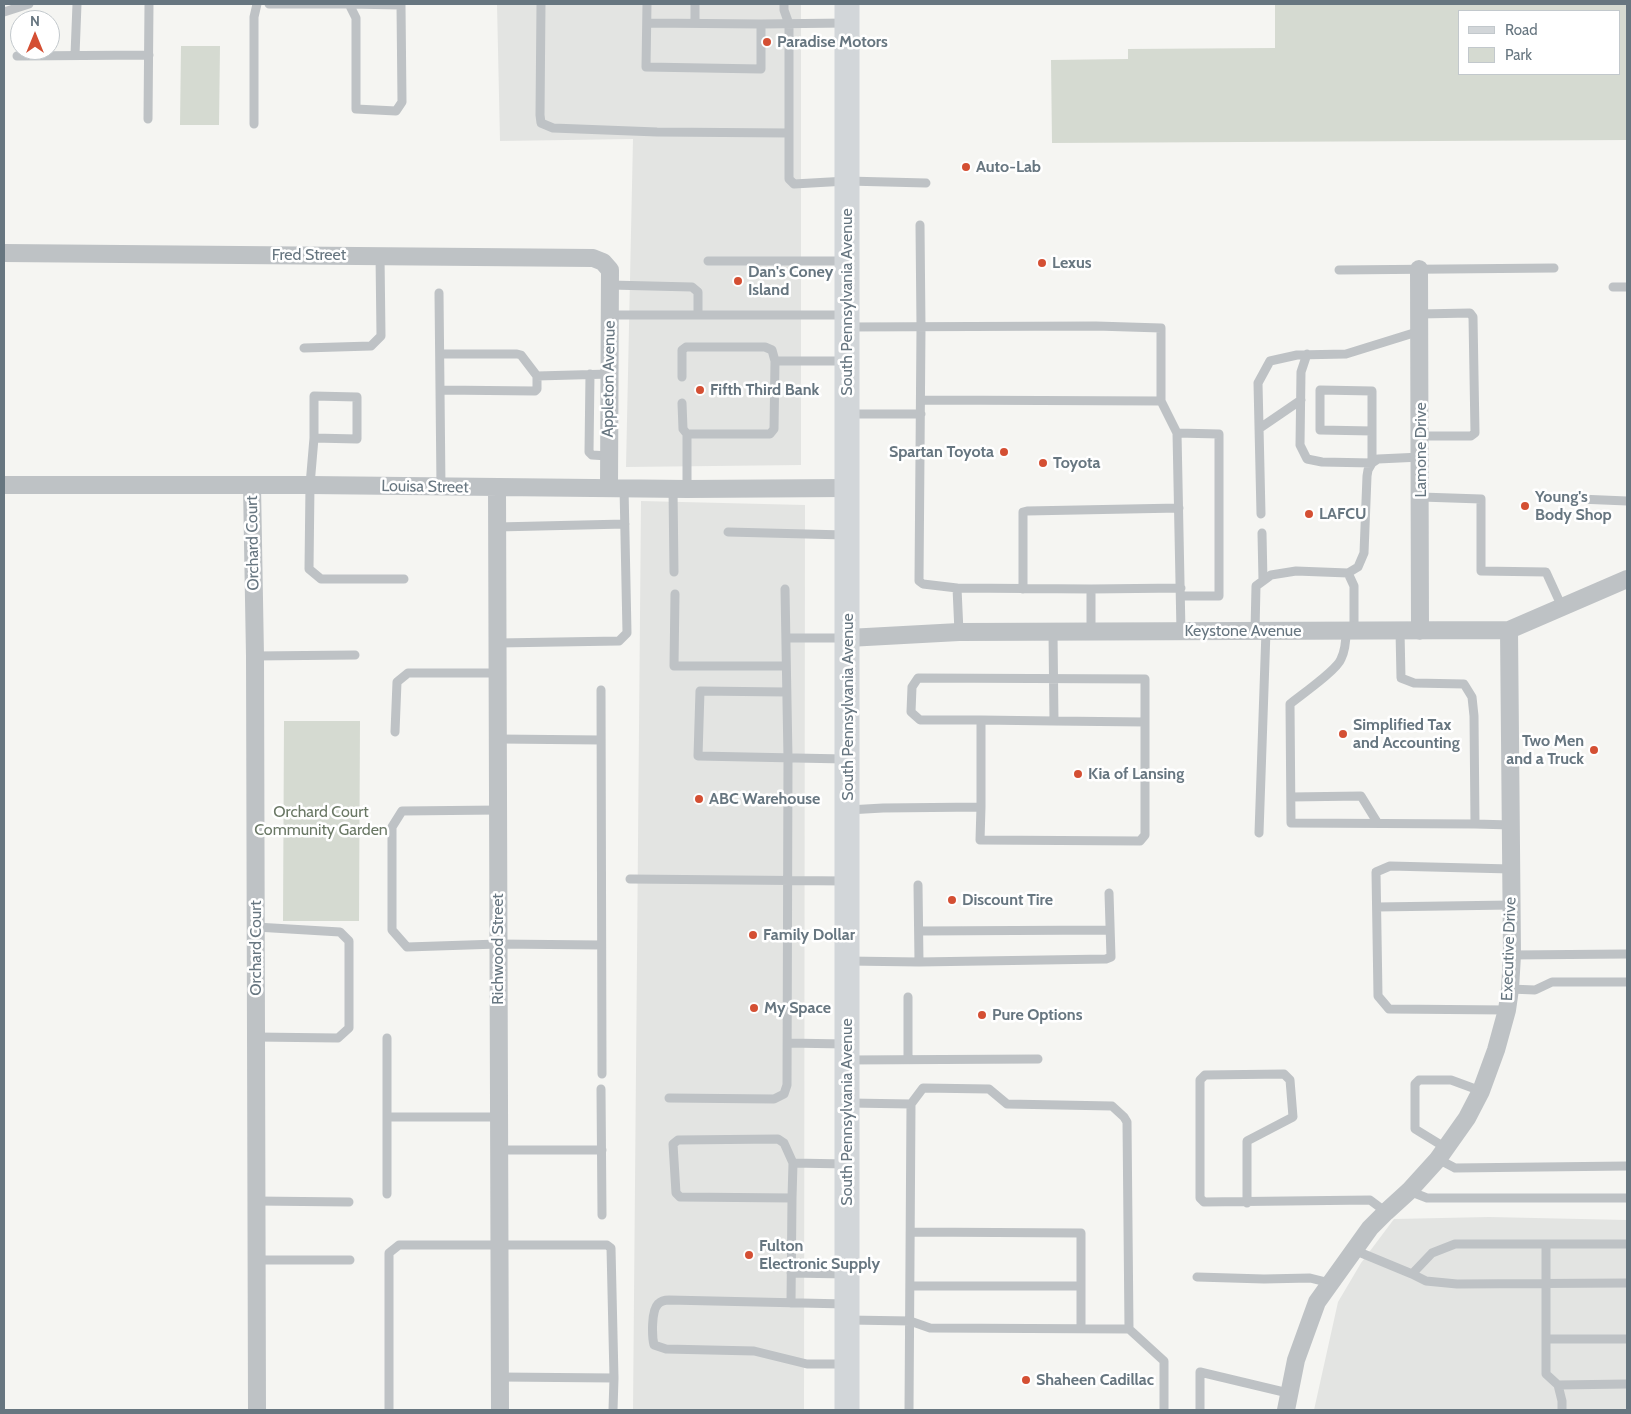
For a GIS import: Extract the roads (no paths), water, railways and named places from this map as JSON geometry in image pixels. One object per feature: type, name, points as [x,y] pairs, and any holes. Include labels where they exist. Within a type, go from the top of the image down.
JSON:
[{"type":"main road","name":"South Pennsylvania Avenue","points":[[847,13],[847,1410]]},
{"type":"street","name":"Fred Street","points":[[4,253],[593,258],[603,262],[610,278]]},
{"type":"street","name":"Lamone Drive","points":[[1420,269],[1420,631]]},
{"type":"street","name":"Appleton Avenue","points":[[610,278],[608,456],[616,487]]},
{"type":"street","name":"Louisa Street","points":[[4,485],[310,485],[680,489],[847,488]]},
{"type":"street","name":"Orchard Court","points":[[252,486],[255,656],[257,1410]]},
{"type":"street","name":"Richwood Street","points":[[497,488],[500,1410]]},
{"type":"street","name":"Keystone Avenue","points":[[848,638],[959,632],[1509,630],[1627,579]]},
{"type":"street","name":"Executive Drive","points":[[1287,1402],[1296,1360],[1317,1302],[1370,1228],[1409,1191],[1442,1154],[1481,1091],[1496,1050],[1507,1010],[1512,955],[1509,630]]},
{"type":"lane","points":[[4,12],[29,4]]},
{"type":"lane","points":[[75,55],[77,4]]},
{"type":"lane","points":[[148,119],[150,4]]},
{"type":"lane","points":[[254,124],[254,17],[257,4]]},
{"type":"lane","points":[[269,4],[349,4],[401,5],[402,102],[396,111],[356,109],[356,18],[349,4]]},
{"type":"lane","points":[[541,4],[541,123],[553,128],[657,132],[789,133]]},
{"type":"lane","points":[[647,4],[646,67],[761,69],[761,24]]},
{"type":"lane","points":[[695,4],[695,23]]},
{"type":"lane","points":[[784,4],[789,24],[789,179],[791,182],[794,184],[847,181],[926,183]]},
{"type":"lane","points":[[647,23],[789,24],[847,13]]},
{"type":"lane","points":[[60,55],[149,55]]},
{"type":"lane","points":[[920,225],[921,414],[919,580],[923,584],[957,588],[1091,589],[1181,592],[1219,596],[1219,434],[1177,433]]},
{"type":"lane","points":[[304,348],[372,346],[381,336],[380,255]]},
{"type":"lane","points":[[708,261],[848,261]]},
{"type":"lane","points":[[1339,270],[1554,268]]},
{"type":"lane","points":[[610,278],[692,287],[698,292],[698,315]]},
{"type":"lane","points":[[1613,287],[1627,287]]},
{"type":"lane","points":[[439,294],[441,487]]},
{"type":"lane","points":[[1262,514],[1258,383],[1270,361],[1307,354],[1346,354],[1420,322],[1470,313],[1474,317],[1475,433],[1471,436],[1421,436]]},
{"type":"lane","points":[[610,315],[698,315],[848,321],[921,327],[1096,326],[1161,328],[1161,401],[1177,433],[1181,632]]},
{"type":"lane","points":[[682,377],[682,350],[686,347],[765,347],[772,350],[775,361],[774,429],[770,434],[687,434]]},
{"type":"lane","points":[[440,354],[517,354],[521,356],[537,376],[537,389],[535,391],[440,390]]},
{"type":"lane","points":[[1307,354],[1301,372],[1300,445],[1307,459],[1322,462],[1372,463]]},
{"type":"lane","points":[[775,361],[847,361]]},
{"type":"lane","points":[[590,374],[589,452],[592,455],[608,456]]},
{"type":"lane","points":[[537,376],[610,374]]},
{"type":"lane","points":[[1372,431],[1320,430],[1320,390],[1372,390],[1372,431],[1372,463]]},
{"type":"lane","points":[[314,438],[357,439],[357,397],[314,396],[309,569],[321,579],[404,579]]},
{"type":"lane","points":[[921,400],[1161,401]]},
{"type":"lane","points":[[1260,428],[1301,400]]},
{"type":"lane","points":[[674,572],[680,489],[687,434],[683,429],[682,403]]},
{"type":"lane","points":[[847,414],[921,414]]},
{"type":"lane","points":[[1259,833],[1260,631],[1256,586],[1271,575],[1296,571],[1348,573],[1358,567],[1364,553],[1367,476],[1372,463],[1378,459],[1421,457]]},
{"type":"lane","points":[[498,643],[619,640],[627,633],[625,524],[616,487]]},
{"type":"lane","points":[[1421,497],[1481,499],[1481,571],[1546,572],[1562,607]]},
{"type":"lane","points":[[1579,499],[1627,500]]},
{"type":"lane","points":[[1023,588],[1023,512],[1036,510],[1179,508]]},
{"type":"lane","points":[[497,527],[625,524]]},
{"type":"lane","points":[[728,532],[848,535]]},
{"type":"lane","points":[[1262,533],[1263,581]]},
{"type":"lane","points":[[1348,573],[1354,586],[1350,631],[1341,661],[1319,682],[1290,704],[1291,823],[1511,824]]},
{"type":"lane","points":[[957,588],[959,632]]},
{"type":"lane","points":[[669,1098],[774,1099],[784,1094],[787,1085],[788,758],[785,589]]},
{"type":"lane","points":[[1091,589],[1091,633]]},
{"type":"lane","points":[[675,594],[674,666],[786,666]]},
{"type":"lane","points":[[1400,631],[1401,678],[1414,683],[1464,684],[1472,697],[1474,716],[1475,824]]},
{"type":"lane","points":[[1053,633],[1054,721]]},
{"type":"lane","points":[[786,638],[848,638]]},
{"type":"lane","points":[[255,656],[355,656]]},
{"type":"lane","points":[[395,732],[397,682],[408,673],[498,673]]},
{"type":"lane","points":[[981,720],[980,840],[1140,842],[1145,835],[1145,722],[1145,679],[918,678],[912,687],[911,712],[920,720],[981,720],[1145,722]]},
{"type":"lane","points":[[601,690],[602,1074]]},
{"type":"lane","points":[[786,692],[700,691],[698,756],[848,759]]},
{"type":"lane","points":[[499,739],[601,740]]},
{"type":"lane","points":[[1291,797],[1361,796],[1377,822]]},
{"type":"lane","points":[[847,810],[981,807]]},
{"type":"lane","points":[[499,810],[402,811],[392,827],[392,930],[406,947],[498,944],[602,945]]},
{"type":"lane","points":[[1507,1010],[1389,1009],[1378,996],[1376,872],[1390,866],[1511,869]]},
{"type":"lane","points":[[630,879],[846,881]]},
{"type":"lane","points":[[918,885],[919,962]]},
{"type":"lane","points":[[847,960],[919,962],[1106,959],[1111,956],[1109,893]]},
{"type":"lane","points":[[1377,907],[1511,905]]},
{"type":"lane","points":[[256,927],[340,932],[349,941],[349,1028],[338,1038],[256,1037]]},
{"type":"lane","points":[[919,931],[1110,930]]},
{"type":"lane","points":[[1512,955],[1627,954]]},
{"type":"lane","points":[[1510,989],[1535,990],[1552,982],[1627,982]]},
{"type":"lane","points":[[908,997],[908,1059]]},
{"type":"lane","points":[[387,1038],[387,1194]]},
{"type":"lane","points":[[788,1043],[908,1059],[1038,1059]]},
{"type":"lane","points":[[1247,1202],[1247,1141],[1293,1117],[1290,1080],[1284,1074],[1205,1074],[1200,1080],[1200,1198],[1204,1202],[1247,1202],[1370,1200],[1386,1212]]},
{"type":"lane","points":[[1481,1091],[1451,1080],[1419,1080],[1415,1084],[1415,1129],[1456,1168],[1627,1166]]},
{"type":"lane","points":[[909,1410],[911,1104],[923,1088],[989,1089],[1007,1104],[1112,1106],[1124,1117],[1127,1122],[1129,1329]]},
{"type":"lane","points":[[602,1089],[602,1215]]},
{"type":"lane","points":[[847,1103],[911,1104]]},
{"type":"lane","points":[[387,1117],[498,1117]]},
{"type":"lane","points":[[790,1303],[793,1163],[784,1143],[778,1139],[678,1140],[673,1144],[677,1196],[792,1198]]},
{"type":"lane","points":[[498,1150],[602,1150]]},
{"type":"lane","points":[[793,1163],[847,1164]]},
{"type":"lane","points":[[1409,1191],[1427,1198],[1627,1198]]},
{"type":"lane","points":[[256,1201],[349,1202]]},
{"type":"lane","points":[[910,1232],[1081,1233],[1081,1329]]},
{"type":"lane","points":[[1412,1274],[1432,1253],[1456,1244],[1627,1244]]},
{"type":"lane","points":[[1546,1244],[1546,1374],[1558,1384],[1562,1410]]},
{"type":"lane","points":[[389,1410],[389,1253],[399,1245],[607,1245],[611,1248],[613,1410]]},
{"type":"lane","points":[[1354,1250],[1426,1281],[1457,1284],[1627,1284]]},
{"type":"lane","points":[[256,1260],[350,1260]]},
{"type":"lane","points":[[791,1272],[846,1274]]},
{"type":"lane","points":[[1197,1278],[1264,1280],[1310,1278],[1330,1283]]},
{"type":"lane","points":[[910,1286],[1081,1286]]},
{"type":"lane","points":[[847,1364],[807,1364],[768,1354],[740,1350],[666,1349],[654,1345],[652,1340],[654,1312],[657,1305],[662,1301],[669,1300],[790,1303],[910,1321],[930,1328],[1129,1329],[1164,1361],[1164,1410]]},
{"type":"lane","points":[[1546,1340],[1627,1339]]},
{"type":"lane","points":[[1200,1410],[1200,1372],[1287,1402]]},
{"type":"lane","points":[[500,1377],[614,1378]]},
{"type":"lane","points":[[1558,1384],[1627,1384]]},
{"type":"place","name":"Paradise Motors","points":[[767,42]]},
{"type":"place","name":"Auto-Lab","points":[[966,167]]},
{"type":"place","name":"Lexus","points":[[1042,263]]},
{"type":"place","name":"Dan's Coney Island","points":[[738,281]]},
{"type":"place","name":"Fifth Third Bank","points":[[700,390]]},
{"type":"place","name":"Spartan Toyota","points":[[1004,452]]},
{"type":"place","name":"Toyota","points":[[1043,463]]},
{"type":"place","name":"Young's Body Shop","points":[[1525,506]]},
{"type":"place","name":"LAFCU","points":[[1309,514]]},
{"type":"place","name":"Simplified Tax and Accounting","points":[[1343,734]]},
{"type":"place","name":"Two Men and a Truck","points":[[1594,750]]},
{"type":"place","name":"Kia of Lansing","points":[[1078,774]]},
{"type":"place","name":"ABC Warehouse","points":[[699,799]]},
{"type":"place","name":"Discount Tire","points":[[952,900]]},
{"type":"place","name":"Family Dollar","points":[[753,935]]},
{"type":"place","name":"My Space","points":[[754,1008]]},
{"type":"place","name":"Pure Options","points":[[982,1015]]},
{"type":"place","name":"Fulton Electronic Supply","points":[[749,1255]]},
{"type":"place","name":"Shaheen Cadillac","points":[[1026,1380]]},
{"type":"park label","name":"Orchard Court Community Garden","points":[[321,821]]}]
